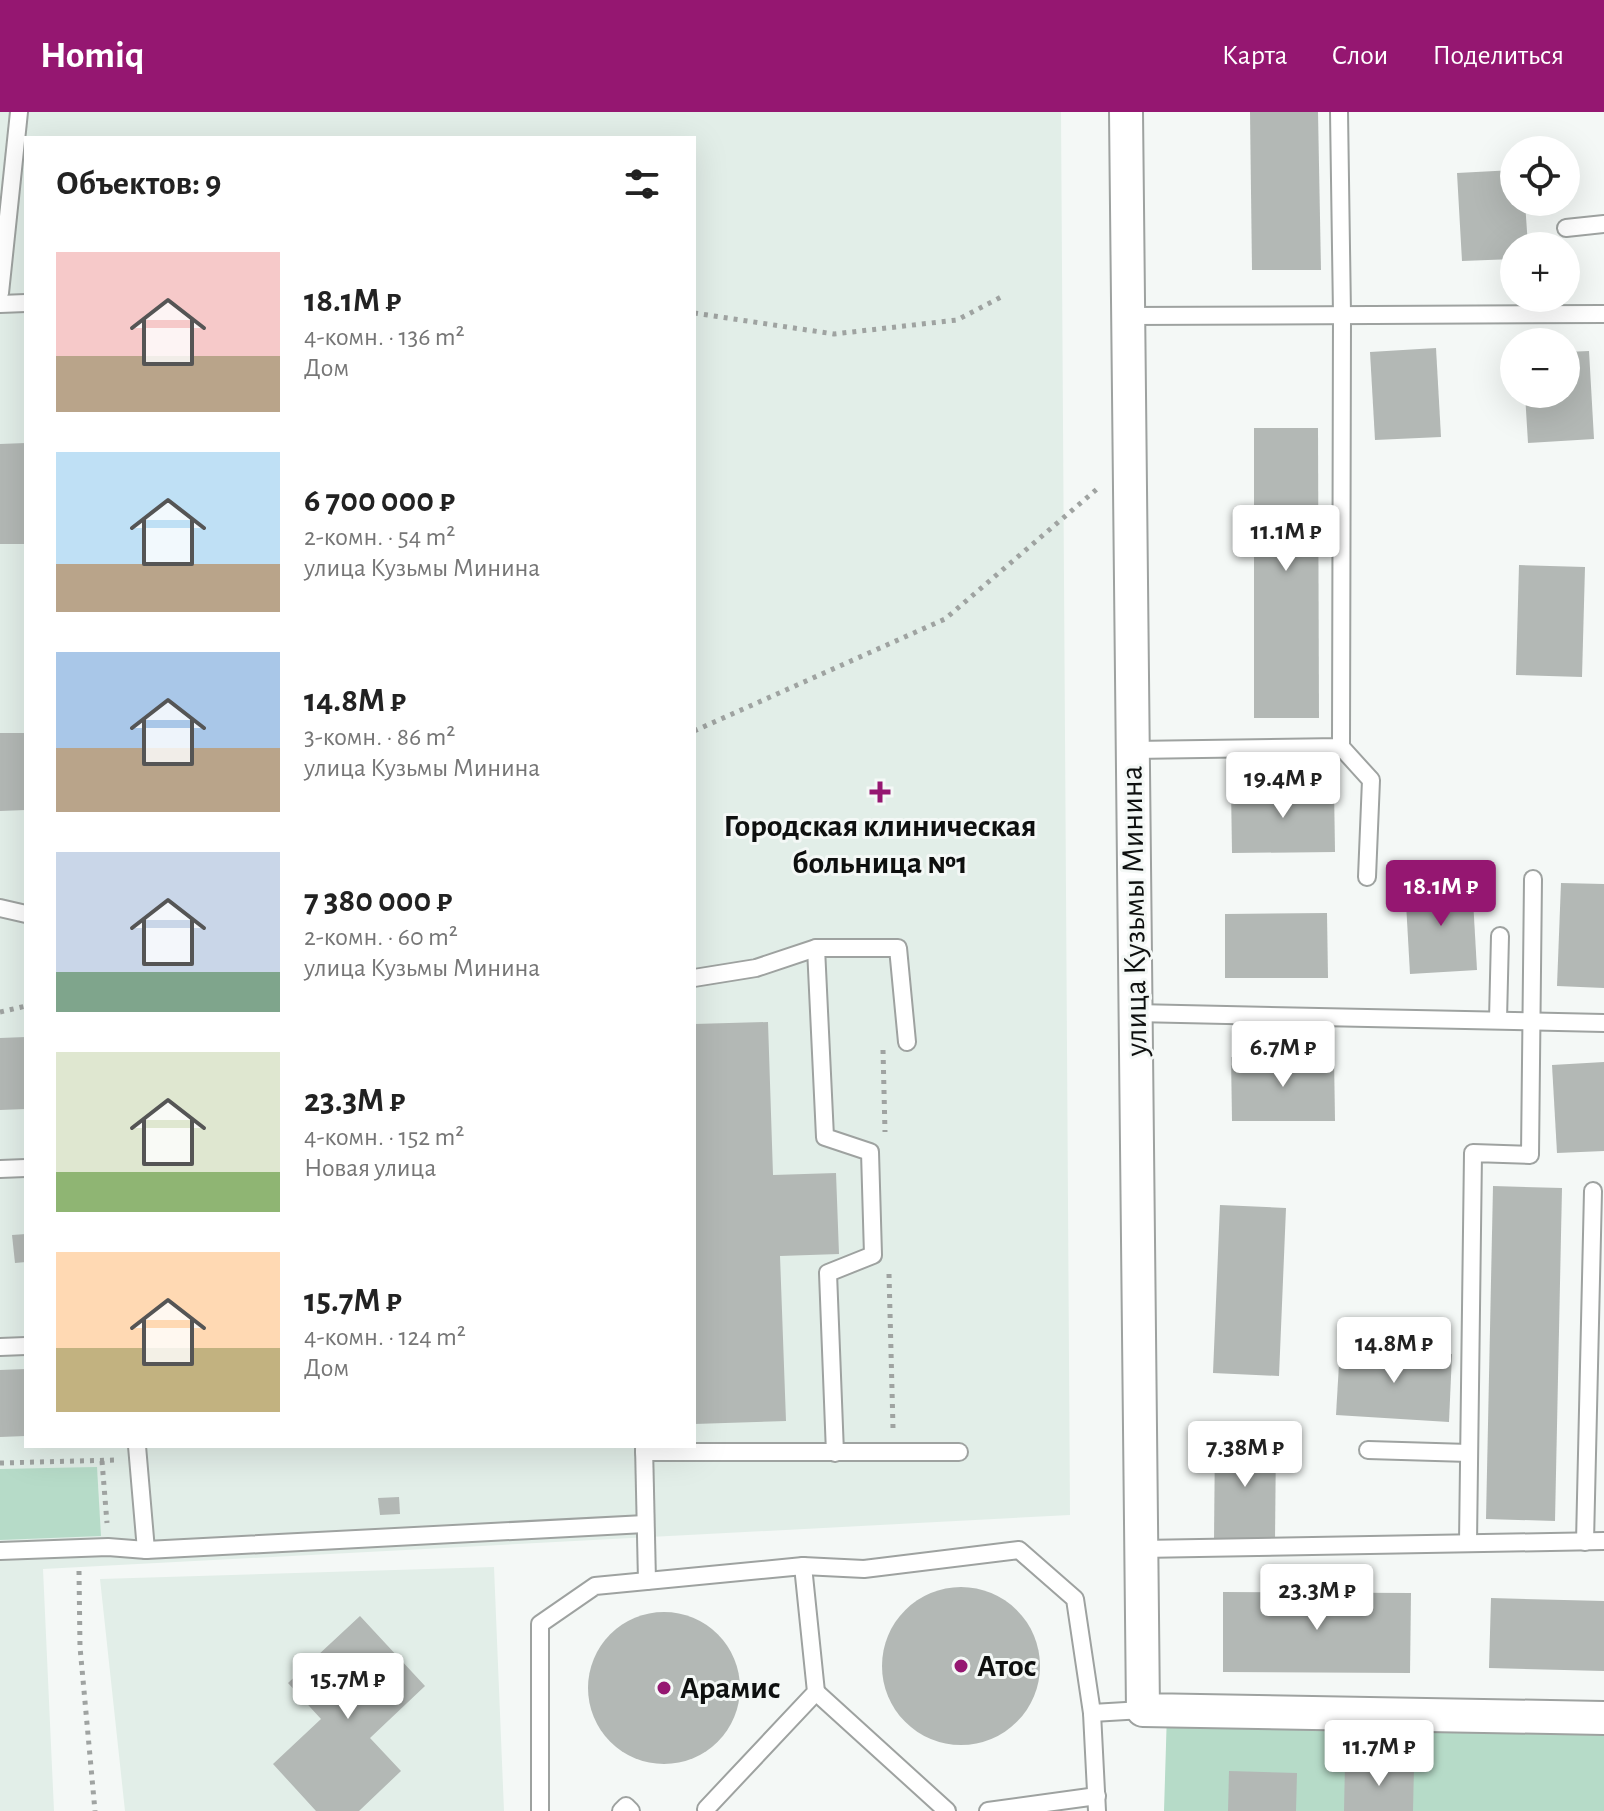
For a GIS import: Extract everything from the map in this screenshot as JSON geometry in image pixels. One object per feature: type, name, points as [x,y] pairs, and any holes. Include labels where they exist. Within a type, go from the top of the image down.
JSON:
[{"type":"street","name":"улица Кузьмы Минина","points":[[1126,112],[1143,1710]]},
{"type":"street","points":[[1143,1710],[1604,1718]]},
{"type":"lane","points":[[0,293],[19,112]]},
{"type":"lane","points":[[1339,112],[1341,747],[1371,780],[1367,877]]},
{"type":"lane","points":[[1566,228],[1604,224]]},
{"type":"lane","points":[[0,304],[24,303]]},
{"type":"lane","points":[[1128,316],[1604,314]]},
{"type":"lane","points":[[1133,750],[1341,747]]},
{"type":"lane","points":[[1468,1543],[1473,1153],[1530,1155],[1533,879]]},
{"type":"lane","points":[[0,908],[24,914]]},
{"type":"lane","points":[[1498,1020],[1500,936]]},
{"type":"lane","points":[[816,948],[825,1137],[870,1152],[873,1255],[828,1273],[835,1453]]},
{"type":"lane","points":[[696,978],[756,968],[816,948],[898,948],[907,1042]]},
{"type":"lane","points":[[1135,1013],[1604,1023]]},
{"type":"lane","points":[[0,1169],[24,1168]]},
{"type":"lane","points":[[1585,1542],[1598,1234],[1593,1191]]},
{"type":"lane","points":[[0,1347],[24,1346]]},
{"type":"lane","points":[[137,1448],[146,1550]]},
{"type":"lane","points":[[647,1581],[644,1449],[959,1452]]},
{"type":"lane","points":[[1368,1450],[1469,1453]]},
{"type":"lane","points":[[0,1551],[108,1547],[146,1550],[645,1524]]},
{"type":"lane","points":[[1141,1549],[1604,1541]]},
{"type":"lane","points":[[540,1811],[540,1624],[595,1586],[803,1566],[864,1569],[1019,1550],[1075,1599],[1092,1713],[1097,1803],[988,1811]]},
{"type":"lane","points":[[803,1566],[816,1692],[947,1811]]},
{"type":"lane","points":[[705,1810],[816,1692]]},
{"type":"lane","points":[[1092,1713],[1143,1710]]},
{"type":"lane","points":[[621,1811],[626,1806],[631,1811]]},
{"type":"path","points":[[696,313],[834,334],[957,320],[1005,295]]},
{"type":"path","points":[[696,730],[945,619],[1130,461]]},
{"type":"path","points":[[0,1012],[24,1006]]},
{"type":"path","points":[[0,1463],[102,1461],[108,1547]]},
{"type":"path","points":[[79,1550],[80,1647],[95,1811]]},
{"type":"shaded area","name":"Городская клиническая больница №1","points":[[0,112],[1061,112],[1070,1515],[43,1569],[54,1811],[0,1811]]},
{"type":"shaded area","points":[[494,1567],[504,1811],[125,1811],[100,1579]]},
{"type":"green space","points":[[97,1467],[101,1536],[0,1540],[0,1469]]},
{"type":"green space","points":[[1167,1712],[1604,1730],[1604,1811],[1164,1811]]},
{"type":"building","points":[[1250,112],[1318,112],[1321,270],[1252,270]]},
{"type":"building","points":[[1500,171],[1500,216],[1526,216],[1527,232],[1500,232],[1500,260],[1462,261],[1457,173]]},
{"type":"building","points":[[1436,348],[1441,437],[1375,440],[1370,352]]},
{"type":"building","points":[[1580,351],[1589,351],[1594,439],[1528,443],[1526,408],[1580,408]]},
{"type":"building","points":[[1254,428],[1318,428],[1319,718],[1254,718]]},
{"type":"building","points":[[24,443],[24,544],[0,544],[0,444]]},
{"type":"building","points":[[1519,565],[1585,567],[1582,677],[1516,675]]},
{"type":"building","points":[[0,733],[24,733],[24,810],[0,811]]},
{"type":"building","points":[[1334,787],[1335,852],[1232,853],[1231,788]]},
{"type":"building","points":[[1472,882],[1477,970],[1410,974],[1405,885]]},
{"type":"building","points":[[1561,883],[1604,884],[1604,988],[1557,986]]},
{"type":"building","points":[[1327,913],[1328,978],[1225,978],[1225,914]]},
{"type":"building","points":[[768,1022],[773,1175],[836,1173],[839,1254],[780,1256],[786,1421],[696,1424],[696,1024]]},
{"type":"building","points":[[24,1037],[24,1109],[0,1110],[0,1038]]},
{"type":"building","points":[[1334,1056],[1335,1121],[1232,1121],[1231,1057]]},
{"type":"building","points":[[1604,1062],[1604,1151],[1557,1153],[1552,1065]]},
{"type":"building","points":[[1493,1186],[1562,1188],[1555,1521],[1486,1519]]},
{"type":"building","points":[[1220,1205],[1286,1208],[1279,1376],[1213,1373]]},
{"type":"building","points":[[24,1234],[24,1262],[15,1263],[12,1235]]},
{"type":"building","points":[[1340,1347],[1452,1354],[1449,1422],[1336,1415]]},
{"type":"building","points":[[24,1369],[24,1436],[0,1437],[0,1370]]},
{"type":"building","points":[[1215,1437],[1276,1437],[1275,1541],[1214,1540]]},
{"type":"building","points":[[399,1497],[400,1514],[380,1515],[378,1498]]},
{"type":"building","name":"Атос","points":[[961,1587],[991,1593],[1017,1610],[1034,1636],[1040,1666],[1034,1696],[1017,1722],[991,1739],[961,1745],[931,1739],[905,1722],[888,1696],[882,1666],[888,1636],[905,1610],[931,1593]]},
{"type":"building","points":[[1223,1592],[1411,1593],[1410,1673],[1223,1672]]},
{"type":"building","points":[[1491,1598],[1604,1601],[1604,1671],[1489,1668]]},
{"type":"building","name":"Арамис","points":[[664,1612],[693,1618],[718,1634],[734,1659],[740,1688],[734,1717],[718,1742],[693,1758],[664,1764],[635,1758],[610,1742],[594,1717],[588,1688],[594,1659],[610,1634],[635,1618]]},
{"type":"building","points":[[360,1616],[425,1686],[370,1738],[401,1771],[359,1811],[316,1811],[273,1764],[321,1719],[288,1683]]},
{"type":"building","points":[[1345,1764],[1414,1766],[1413,1811],[1344,1811]]},
{"type":"building","points":[[1229,1771],[1297,1773],[1296,1811],[1228,1811]]},
{"type":"place","name":"Городская клиническая больница №1","points":[[880,792]]},
{"type":"place","name":"Атос","points":[[961,1666]]},
{"type":"place","name":"Арамис","points":[[664,1688]]}]
